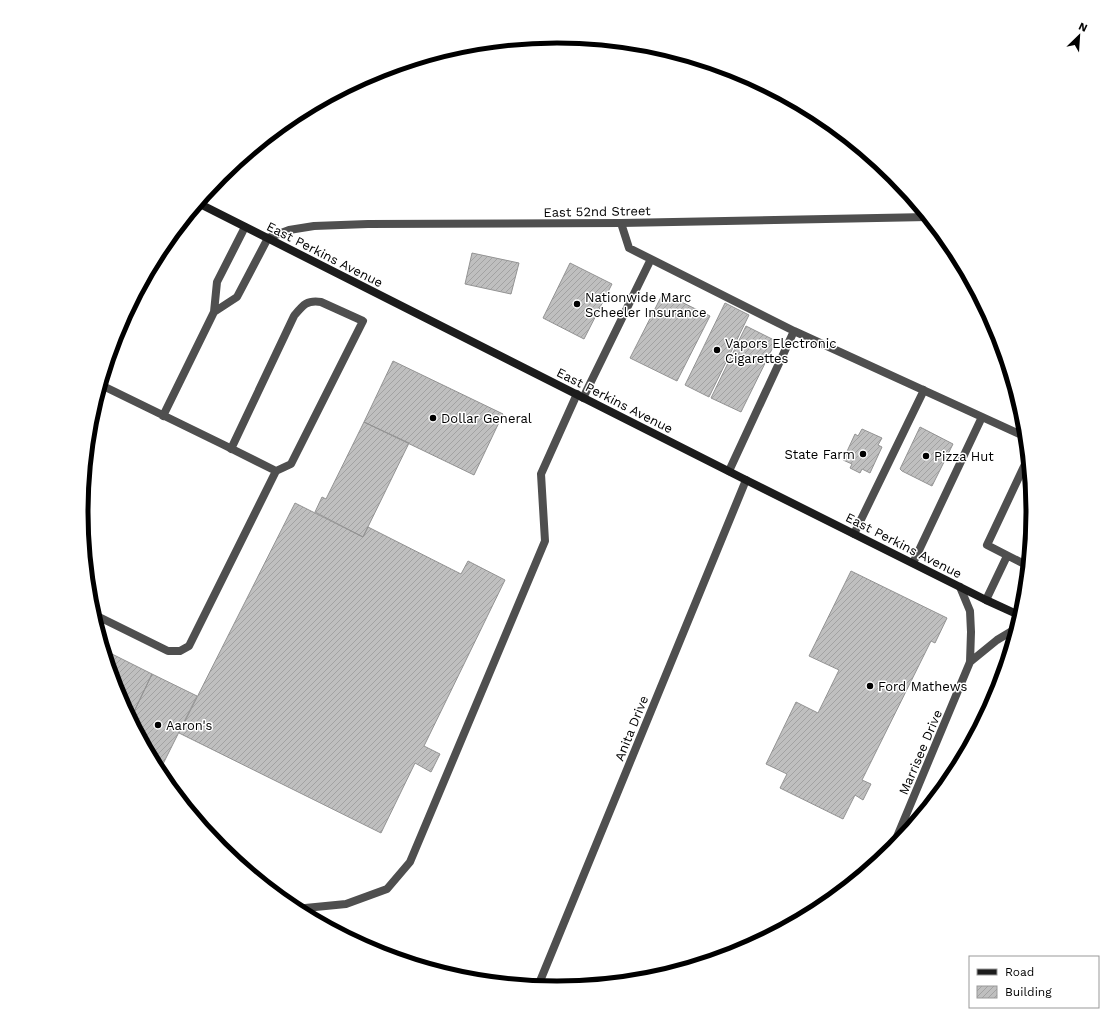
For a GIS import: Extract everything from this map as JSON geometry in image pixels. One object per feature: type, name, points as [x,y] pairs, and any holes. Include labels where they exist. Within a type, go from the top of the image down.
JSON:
[{"type":"main road","name":"East Perkins Avenue","points":[[203,205],[746,480],[1015,613]]},
{"type":"street","name":"East 52nd Street","points":[[268,238],[289,230],[314,226],[368,224],[621,223],[922,217]]},
{"type":"street","points":[[621,223],[629,248],[794,331],[1019,434]]},
{"type":"street","points":[[163,416],[214,312],[217,282],[245,227]]},
{"type":"street","points":[[214,312],[236,297],[268,238]]},
{"type":"street","points":[[307,908],[346,904],[386,888],[410,862],[546,541],[541,474],[651,259]]},
{"type":"street","points":[[101,618],[168,651],[180,651],[189,646],[276,472],[291,464],[363,321],[321,302],[307,302],[301,307],[294,316],[231,449]]},
{"type":"street","points":[[729,471],[794,331]]},
{"type":"street","points":[[105,387],[276,472]]},
{"type":"street","points":[[854,534],[924,390]]},
{"type":"street","points":[[913,563],[982,416]]},
{"type":"street","points":[[1023,564],[987,545],[1024,467]]},
{"type":"street","name":"Anita Drive","points":[[540,980],[746,480]]},
{"type":"street","points":[[986,600],[1007,556]]},
{"type":"street","name":"Marrisee Drive","points":[[898,834],[970,662],[970,612],[960,587]]},
{"type":"street","name":"Marrisee Drive","points":[[970,662],[997,640],[1011,631]]},
{"type":"building","points":[[472,253],[519,263],[511,294],[465,284]]},
{"type":"building","points":[[570,263],[612,284],[584,339],[543,318]]},
{"type":"building","points":[[663,293],[710,316],[677,381],[630,358]]},
{"type":"building","name":"Vapors Electronic Cigarettes","points":[[725,303],[749,315],[709,397],[685,385]]},
{"type":"building","points":[[746,326],[776,341],[741,412],[711,398]]},
{"type":"building","name":"Dollar General","points":[[393,361],[503,414],[474,475],[364,422]]},
{"type":"building","points":[[364,422],[409,443],[363,537],[315,512],[322,497],[326,499]]},
{"type":"building","name":"Pizza Hut","points":[[920,427],[953,444],[932,486],[900,469]]},
{"type":"building","name":"State Farm","points":[[862,429],[882,438],[878,445],[882,447],[870,473],[862,469],[860,473],[850,468],[852,464],[843,460],[855,434],[858,436]]},
{"type":"building","points":[[295,503],[363,537],[368,527],[461,574],[468,561],[505,580],[424,746],[440,754],[431,772],[415,763],[381,833],[179,733]]},
{"type":"building","name":"Ford Mathews","points":[[851,571],[947,618],[935,643],[931,641],[862,780],[871,784],[863,800],[855,795],[843,819],[780,788],[787,774],[766,764],[796,702],[818,713],[839,670],[809,656]]},
{"type":"building","points":[[110,653],[152,674],[134,712],[124,691]]},
{"type":"building","name":"Aaron's","points":[[152,674],[197,696],[163,765],[151,746],[134,712]]},
{"type":"place","name":"Nationwide Marc Scheeler Insurance","points":[[577,304]]},
{"type":"place","name":"Vapors Electronic Cigarettes","points":[[717,350]]},
{"type":"place","name":"Dollar General","points":[[433,418]]},
{"type":"place","name":"State Farm","points":[[863,454]]},
{"type":"place","name":"Pizza Hut","points":[[926,456]]},
{"type":"place","name":"Ford Mathews","points":[[870,686]]},
{"type":"place","name":"Aaron's","points":[[158,725]]}]
